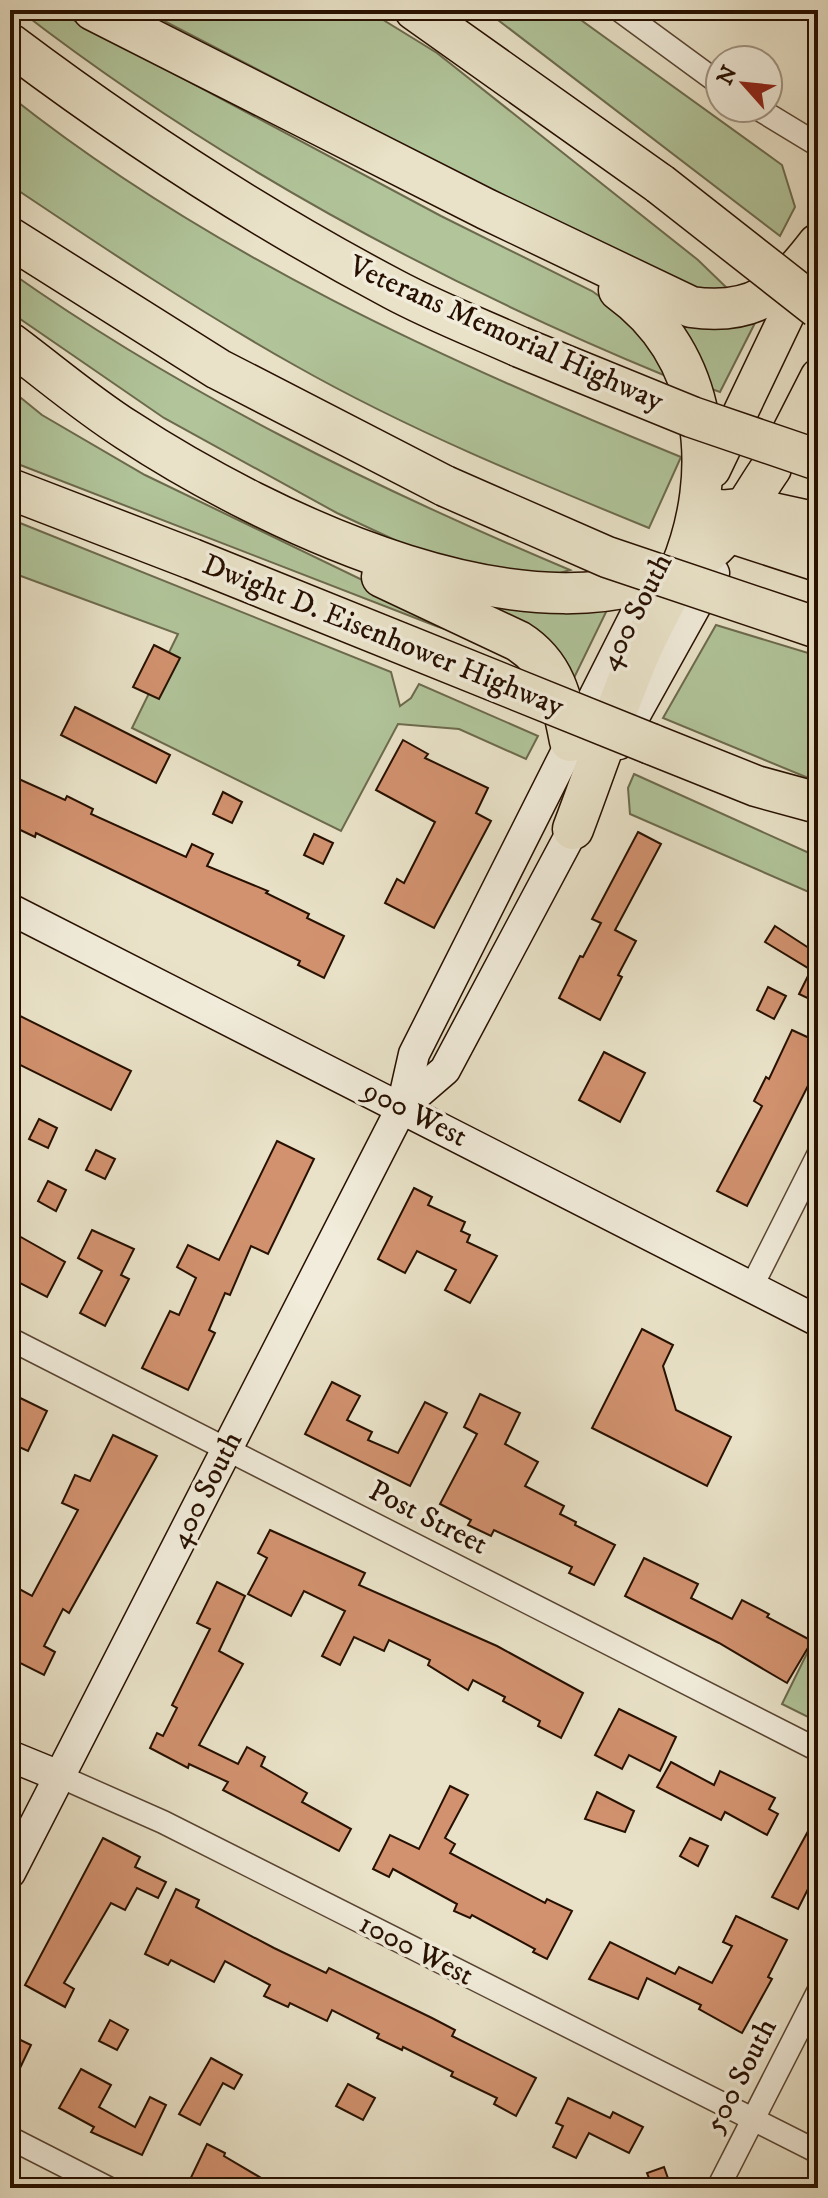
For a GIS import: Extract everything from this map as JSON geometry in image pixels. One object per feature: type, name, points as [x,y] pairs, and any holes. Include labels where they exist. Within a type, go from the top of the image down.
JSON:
[{"type":"highway","points":[[93,10],[670,300],[714,310],[749,307],[777,290],[818,244]]},
{"type":"highway","points":[[415,10],[660,184],[818,308]]},
{"type":"highway","name":"Veterans Memorial Highway","points":[[10,44],[135,133],[277,224],[396,291],[520,347],[692,417],[818,460]]},
{"type":"highway","points":[[486,209],[604,279],[654,320],[681,360],[694,394],[704,443],[709,523],[639,653],[573,829]]},
{"type":"highway","points":[[10,238],[218,369],[445,486],[607,557],[818,628]]},
{"type":"highway","points":[[10,343],[126,430],[219,483],[338,542],[425,570],[518,590],[607,591],[709,523],[771,468]]},
{"type":"highway","name":"Dwight D. Eisenhower Highway","points":[[10,489],[756,786]]},
{"type":"highway","points":[[709,523],[818,523]]},
{"type":"highway","points":[[709,523],[818,561]]},
{"type":"highway","points":[[338,542],[387,582],[495,629],[536,654],[553,676],[570,741]]},
{"type":"highway","points":[[756,786],[818,803]]},
{"type":"highway","points":[[756,786],[818,818]]},
{"type":"main road","name":"400 South","points":[[402,1107],[445,1070],[573,829],[709,523],[818,251]]},
{"type":"main road","points":[[771,468],[818,376]]},
{"type":"main road","name":"400 South","points":[[10,1873],[402,1107],[414,1054],[570,741],[709,523]]},
{"type":"main road","name":"900 West","points":[[10,909],[818,1321]]},
{"type":"main road","name":"1000 West","points":[[10,1756],[59,1776]]},
{"type":"street","points":[[620,10],[704,72]]},
{"type":"street","points":[[783,124],[818,145]]},
{"type":"street","points":[[751,1288],[818,1155]]},
{"type":"street","name":"Post Street","points":[[10,1339],[818,1750]]},
{"type":"street","name":"1000 West","points":[[59,1776],[163,1822],[818,2152]]},
{"type":"street","name":"500 South","points":[[718,2188],[818,1992]]},
{"type":"street","points":[[10,2138],[108,2188]]},
{"type":"green space","points":[[19,10],[55,10],[441,216],[592,291],[634,329],[666,376],[496,300],[330,215],[171,118]]},
{"type":"green space","points":[[143,10],[367,10],[437,53],[698,260],[730,291],[717,294],[668,282]]},
{"type":"green space","points":[[485,10],[567,10],[704,109],[704,124],[725,124],[782,165],[795,207],[780,236]]},
{"type":"green space","points":[[10,96],[86,153],[248,255],[418,343],[681,457],[649,528],[470,453],[339,389],[187,301],[10,185]]},
{"type":"green space","points":[[10,272],[143,358],[282,436],[425,506],[570,570],[553,575],[444,563],[337,513],[164,418],[10,312]]},
{"type":"green space","points":[[655,310],[757,319],[720,392],[700,385]]},
{"type":"green space","points":[[10,389],[42,415],[145,475],[505,649],[436,626],[10,461]]},
{"type":"green space","points":[[10,519],[391,672],[400,706],[411,698],[419,684],[538,736],[526,759],[459,729],[398,724],[341,831],[132,728],[178,634],[10,572]]},
{"type":"green space","points":[[461,601],[608,608],[572,682]]},
{"type":"green space","points":[[716,625],[818,656],[818,782],[663,718]]},
{"type":"green space","points":[[634,774],[818,857],[818,896],[630,814],[628,788]]},
{"type":"green space","points":[[818,1631],[818,1722],[782,1704]]},
{"type":"building","points":[[154,645],[180,658],[159,699],[133,687]]},
{"type":"building","points":[[75,707],[170,755],[156,783],[61,735]]},
{"type":"building","points":[[403,740],[428,754],[425,758],[488,788],[476,813],[491,821],[434,928],[385,903],[397,879],[404,883],[435,822],[376,790]]},
{"type":"building","points":[[10,775],[65,800],[67,796],[93,809],[91,814],[186,857],[192,844],[213,854],[207,866],[268,891],[266,893],[309,914],[307,918],[344,936],[324,978],[298,965],[300,961],[36,833],[35,837],[10,825]]},
{"type":"building","points":[[223,792],[242,802],[232,823],[213,814]]},
{"type":"building","points":[[638,832],[661,844],[615,930],[636,941],[600,1020],[559,998],[601,923],[592,919]]},
{"type":"building","points":[[314,834],[333,843],[323,864],[304,855]]},
{"type":"building","points":[[775,926],[818,954],[818,1003],[799,994],[811,970],[765,942]]},
{"type":"building","points":[[768,987],[786,996],[774,1019],[757,1010]]},
{"type":"building","points":[[10,1011],[131,1071],[111,1110],[10,1060]]},
{"type":"building","points":[[792,1030],[818,1042],[818,1066],[747,1206],[717,1191],[762,1106],[754,1101],[766,1077],[769,1079]]},
{"type":"building","points":[[604,1052],[645,1073],[620,1122],[579,1100]]},
{"type":"building","points":[[39,1119],[57,1128],[48,1148],[29,1139]]},
{"type":"building","points":[[277,1141],[314,1159],[268,1254],[251,1246],[230,1295],[225,1293],[209,1330],[215,1333],[188,1390],[142,1368],[170,1311],[179,1315],[196,1278],[177,1267],[188,1245],[219,1260]]},
{"type":"building","points":[[96,1150],[115,1159],[105,1179],[86,1170]]},
{"type":"building","points":[[48,1181],[66,1190],[56,1211],[38,1201]]},
{"type":"building","points":[[414,1188],[432,1197],[428,1205],[465,1222],[461,1231],[470,1235],[467,1242],[497,1256],[470,1303],[445,1290],[456,1270],[417,1251],[405,1273],[378,1259]]},
{"type":"building","points":[[92,1230],[134,1249],[121,1275],[129,1279],[105,1326],[80,1313],[102,1271],[78,1258]]},
{"type":"building","points":[[19,1236],[65,1262],[47,1297],[10,1278],[10,1242],[15,1245]]},
{"type":"building","points":[[642,1329],[673,1345],[663,1366],[676,1410],[731,1437],[707,1486],[592,1428]]},
{"type":"building","points":[[332,1382],[360,1396],[347,1420],[372,1432],[368,1440],[398,1453],[425,1402],[447,1413],[410,1486],[305,1434]]},
{"type":"building","points":[[10,1393],[47,1411],[28,1451],[10,1443]]},
{"type":"building","points":[[480,1394],[520,1413],[505,1444],[538,1462],[525,1486],[564,1506],[560,1514],[576,1522],[575,1525],[615,1545],[594,1585],[569,1573],[572,1567],[494,1530],[491,1536],[468,1525],[471,1520],[440,1504],[477,1434],[464,1427]]},
{"type":"building","points":[[113,1435],[157,1456],[69,1613],[63,1609],[44,1646],[55,1652],[44,1675],[10,1658],[10,1584],[32,1596],[78,1510],[62,1503],[75,1475],[90,1481]]},
{"type":"building","points":[[270,1530],[365,1573],[359,1585],[497,1646],[583,1693],[561,1738],[538,1726],[540,1721],[503,1701],[505,1697],[473,1680],[468,1690],[428,1665],[430,1660],[389,1640],[384,1651],[354,1637],[340,1665],[322,1656],[345,1611],[304,1591],[291,1616],[248,1594],[267,1558],[258,1553]]},
{"type":"building","points":[[644,1558],[698,1584],[691,1598],[732,1619],[742,1600],[812,1641],[787,1683],[719,1643],[625,1596]]},
{"type":"building","points":[[217,1582],[245,1596],[219,1651],[243,1664],[199,1745],[238,1764],[247,1747],[265,1757],[261,1766],[307,1793],[302,1802],[351,1829],[339,1851],[223,1790],[228,1782],[189,1764],[188,1768],[150,1748],[157,1733],[163,1736],[177,1708],[172,1705],[210,1629],[197,1623]]},
{"type":"building","points":[[619,1709],[676,1737],[660,1771],[629,1755],[622,1769],[595,1755]]},
{"type":"building","points":[[671,1762],[714,1785],[720,1771],[775,1798],[769,1809],[778,1814],[767,1835],[725,1812],[721,1820],[657,1787]]},
{"type":"building","points":[[450,1786],[468,1795],[445,1838],[455,1844],[450,1853],[545,1903],[547,1899],[572,1911],[547,1959],[533,1952],[535,1949],[472,1915],[470,1918],[454,1911],[457,1904],[393,1869],[389,1877],[373,1869],[390,1835],[419,1849]]},
{"type":"building","points":[[597,1792],[634,1811],[625,1832],[585,1819]]},
{"type":"building","points":[[818,1813],[818,1891],[809,1887],[798,1909],[772,1897]]},
{"type":"building","points":[[103,1838],[140,1857],[135,1867],[166,1882],[158,1898],[137,1888],[125,1910],[111,1903],[64,1983],[74,1989],[65,2007],[25,1985]]},
{"type":"building","points":[[690,1838],[708,1846],[698,1866],[680,1856]]},
{"type":"building","points":[[176,1889],[199,1900],[196,1907],[274,1948],[326,1973],[329,1968],[432,2018],[455,2030],[452,2036],[536,2078],[516,2116],[494,2104],[497,2098],[451,2076],[453,2072],[403,2047],[402,2050],[377,2038],[379,2034],[332,2010],[327,2021],[290,2003],[288,2007],[264,1996],[270,1985],[225,1961],[214,1982],[171,1960],[168,1965],[145,1954]]},
{"type":"building","points":[[736,1916],[787,1940],[768,1977],[772,1979],[742,2033],[699,2009],[701,2005],[647,1978],[638,1999],[589,1979],[610,1942],[675,1974],[679,1967],[712,1983],[732,1946],[723,1942]]},
{"type":"building","points":[[110,2020],[128,2030],[117,2050],[99,2041]]},
{"type":"building","points":[[10,2035],[31,2045],[10,2089]]},
{"type":"building","points":[[211,2058],[242,2075],[234,2089],[223,2083],[200,2125],[179,2114]]},
{"type":"building","points":[[81,2069],[111,2085],[99,2107],[135,2127],[150,2097],[166,2105],[142,2155],[91,2132],[94,2127],[59,2108]]},
{"type":"building","points":[[348,2084],[375,2098],[363,2120],[336,2106]]},
{"type":"building","points":[[568,2098],[610,2118],[613,2112],[643,2127],[629,2153],[589,2133],[576,2158],[553,2147],[563,2126],[556,2123]]},
{"type":"building","points":[[207,2144],[225,2153],[224,2156],[278,2188],[186,2188]]},
{"type":"building","points":[[664,2167],[670,2184],[653,2188],[647,2173]]}]
